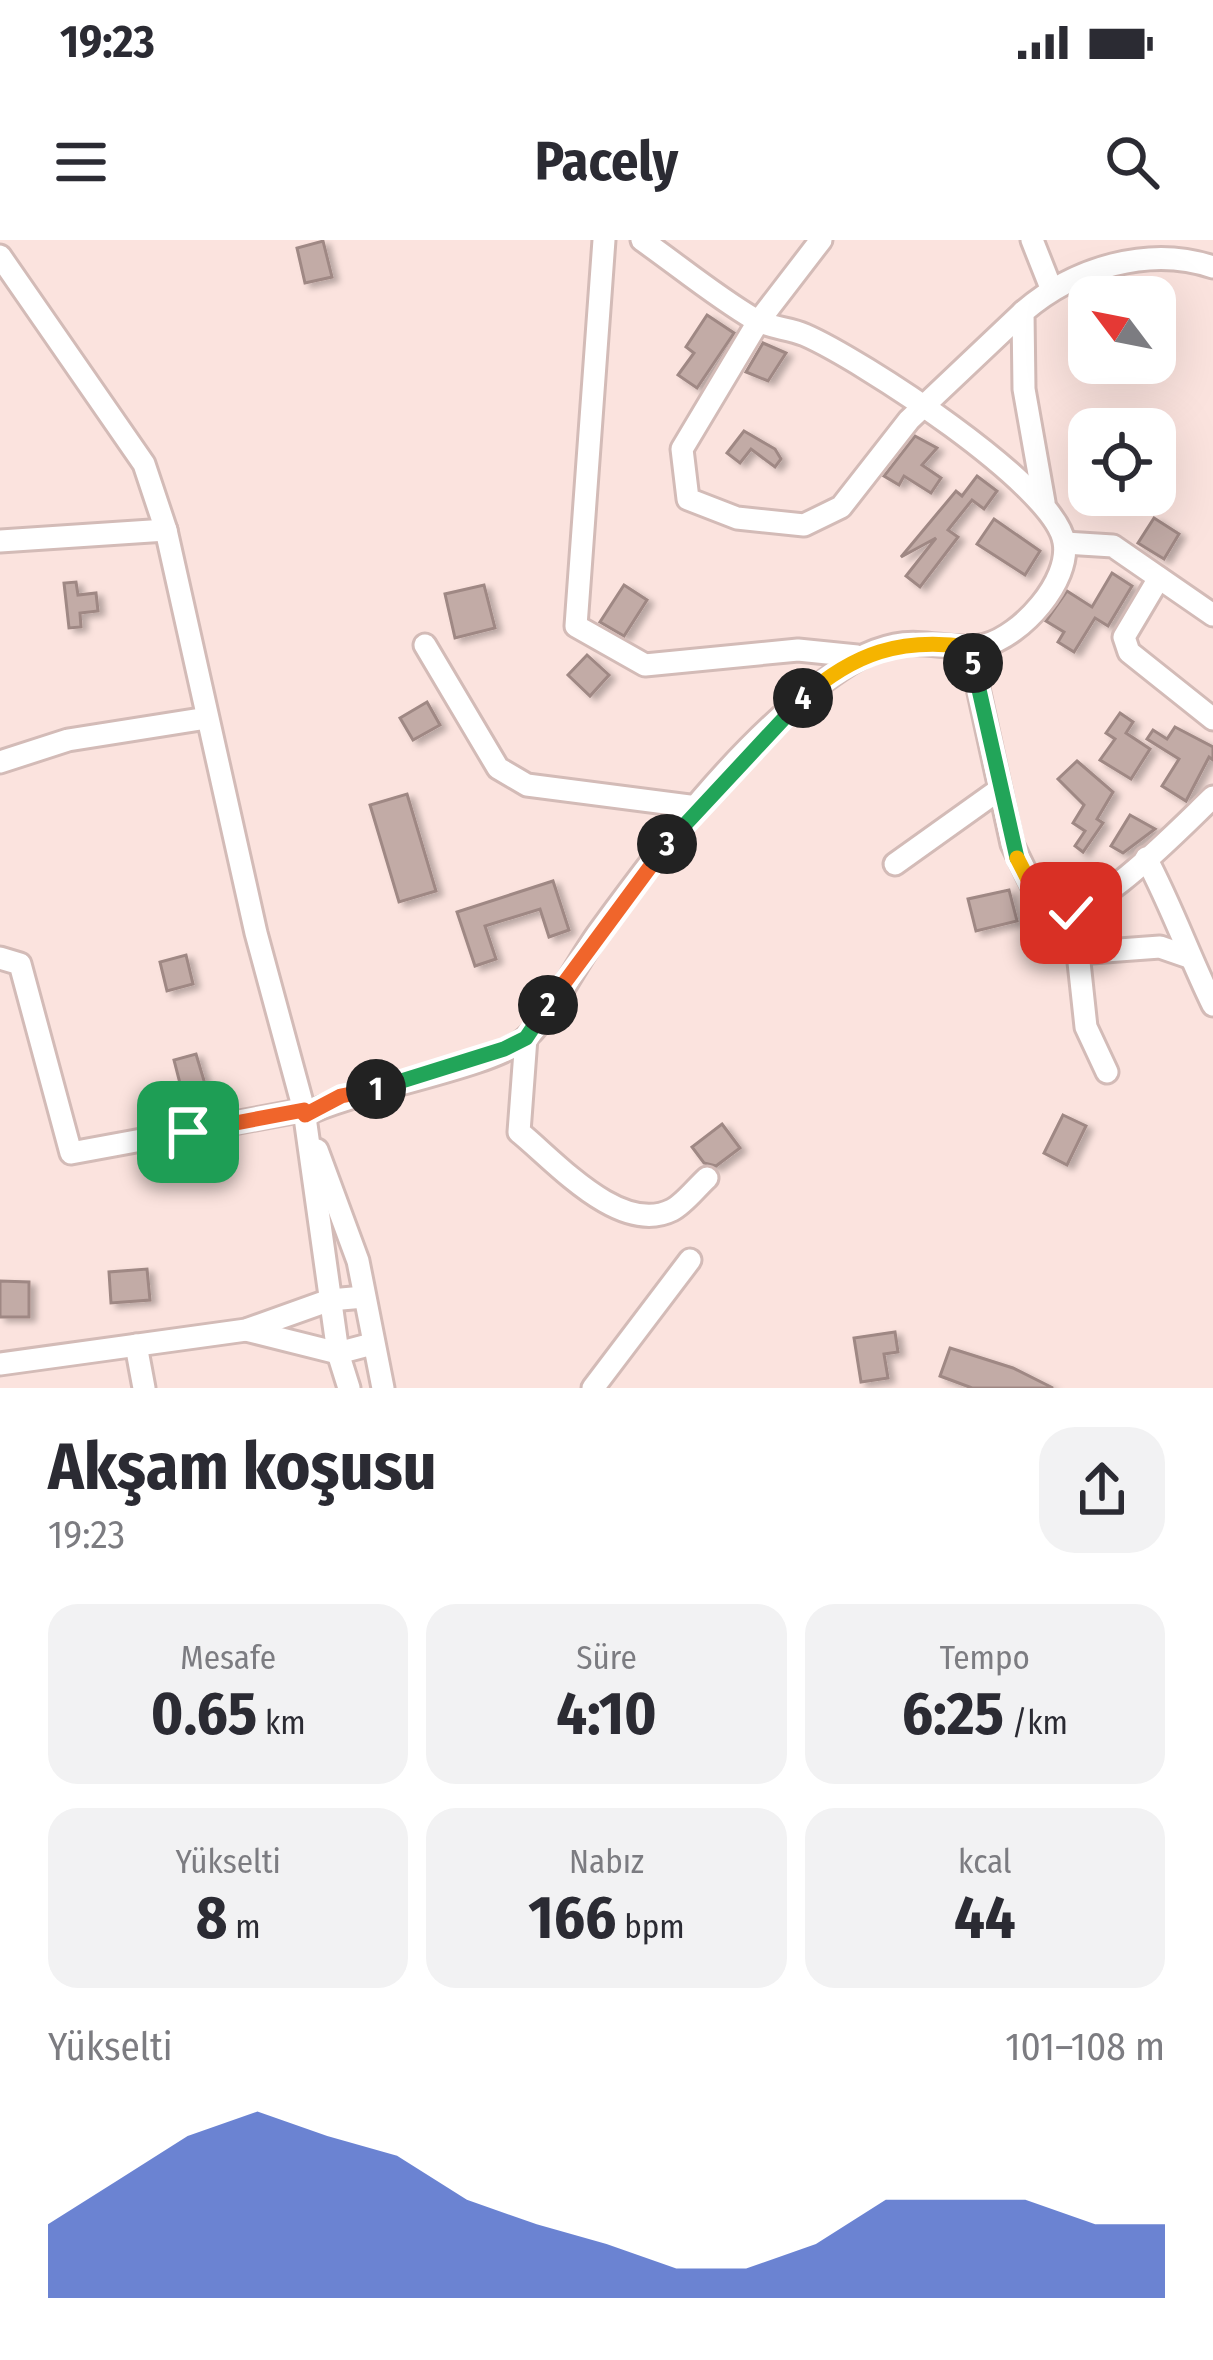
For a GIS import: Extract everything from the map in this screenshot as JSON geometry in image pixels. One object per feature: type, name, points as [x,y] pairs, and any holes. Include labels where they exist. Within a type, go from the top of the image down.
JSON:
[{"type":"street","points":[[604,240],[576,626],[645,665],[799,650],[857,656],[898,644],[991,644],[1038,607],[1058,577],[1065,543],[1044,502],[1024,389],[1023,313]]},
{"type":"street","points":[[642,240],[758,322],[805,335],[924,407],[1044,502]]},
{"type":"street","points":[[820,240],[758,322],[682,449],[688,499],[737,518],[804,525],[841,507],[924,407],[1051,288],[1144,258],[1179,255],[1213,267]]},
{"type":"street","points":[[1032,240],[1051,288]]},
{"type":"street","points":[[0,256],[144,464],[166,530],[304,1113],[338,1353],[349,1388]]},
{"type":"street","points":[[0,541],[166,530]]},
{"type":"street","points":[[1065,543],[1113,546],[1213,615]]},
{"type":"street","points":[[1159,578],[1124,638],[1129,652],[1213,719]]},
{"type":"street","points":[[425,645],[498,768],[527,785],[697,807]]},
{"type":"street","points":[[969,647],[1025,880],[1047,916],[1056,918],[1108,890],[1213,797]]},
{"type":"street","points":[[707,1178],[670,1211],[627,1214],[589,1189],[519,1132],[526,1038],[599,932],[697,807],[778,721],[857,656]]},
{"type":"street","points":[[0,762],[68,740],[207,718]]},
{"type":"street","points":[[895,864],[1000,789]]},
{"type":"street","points":[[1146,858],[1183,927],[1190,957],[1213,1004]]},
{"type":"street","points":[[1056,918],[1078,953],[1086,1027],[1107,1072]]},
{"type":"street","points":[[1078,953],[1160,947],[1190,957]]},
{"type":"street","points":[[0,958],[20,964],[71,1153],[304,1113],[341,1096],[404,1082],[526,1038]]},
{"type":"street","points":[[304,1113],[358,1261],[383,1388]]},
{"type":"street","points":[[593,1388],[690,1260]]},
{"type":"street","points":[[0,1364],[246,1330],[330,1300],[364,1297]]},
{"type":"street","points":[[246,1330],[338,1353],[372,1344]]},
{"type":"street","points":[[136,1345],[144,1388]]},
{"type":"building","points":[[323,241],[332,277],[305,283],[297,248]]},
{"type":"building","points":[[707,315],[734,333],[697,388],[678,375],[694,353],[686,347]]},
{"type":"building","points":[[763,343],[786,353],[768,381],[746,372]]},
{"type":"building","points":[[744,431],[775,449],[781,459],[775,467],[751,449],[740,463],[727,453]]},
{"type":"building","points":[[915,436],[937,448],[922,465],[941,478],[931,493],[904,476],[899,485],[884,476]]},
{"type":"building","points":[[977,476],[997,491],[984,509],[972,500],[948,530],[958,537],[920,587],[906,576],[936,538],[901,557],[956,491],[962,496]]},
{"type":"building","points":[[1154,518],[1179,534],[1164,559],[1138,543]]},
{"type":"building","points":[[994,519],[1040,551],[1025,575],[977,544]]},
{"type":"building","points":[[1112,573],[1132,586],[1108,626],[1095,618],[1074,652],[1058,642],[1064,632],[1046,621],[1067,591],[1092,607]]},
{"type":"building","points":[[76,582],[78,595],[96,593],[98,611],[80,613],[81,627],[69,628],[64,583]]},
{"type":"building","points":[[484,585],[495,628],[455,638],[445,594]]},
{"type":"building","points":[[624,585],[647,600],[624,636],[600,622]]},
{"type":"building","points":[[587,655],[609,675],[590,696],[568,675]]},
{"type":"building","points":[[427,702],[440,725],[413,740],[400,718]]},
{"type":"building","points":[[1120,713],[1133,722],[1126,733],[1150,749],[1131,779],[1100,760],[1115,739],[1106,733]]},
{"type":"building","points":[[1175,727],[1213,747],[1213,760],[1209,757],[1186,801],[1162,786],[1179,759],[1147,739],[1153,730],[1167,739]]},
{"type":"building","points":[[1077,761],[1113,792],[1097,819],[1103,823],[1083,852],[1075,846],[1085,831],[1073,823],[1084,805],[1058,779]]},
{"type":"building","points":[[407,794],[436,891],[399,902],[370,805]]},
{"type":"building","points":[[1130,815],[1155,829],[1123,853],[1111,846]]},
{"type":"building","points":[[553,881],[569,930],[549,937],[540,909],[485,926],[496,959],[475,966],[457,912]]},
{"type":"building","points":[[1009,890],[1017,921],[976,931],[968,899]]},
{"type":"building","points":[[186,955],[193,984],[167,991],[160,962]]},
{"type":"building","points":[[196,1054],[205,1084],[182,1091],[174,1060]]},
{"type":"building","points":[[1063,1115],[1086,1126],[1067,1165],[1044,1153]]},
{"type":"building","points":[[722,1124],[740,1148],[716,1166],[704,1163],[692,1147]]},
{"type":"building","points":[[147,1269],[150,1300],[111,1303],[109,1272]]},
{"type":"building","points":[[0,1281],[29,1282],[29,1317],[0,1317]]},
{"type":"building","points":[[895,1332],[898,1352],[884,1354],[888,1378],[861,1382],[854,1338]]},
{"type":"building","points":[[950,1348],[1013,1368],[1053,1388],[972,1388],[940,1376]]},
{"type":"route","points":[[188,1132],[304,1110],[305,1115],[341,1096],[404,1082],[526,1038],[661,851],[741,758],[809,693],[857,656],[898,644],[969,647],[1012,844],[1025,880],[1047,916],[1071,913]]}]
